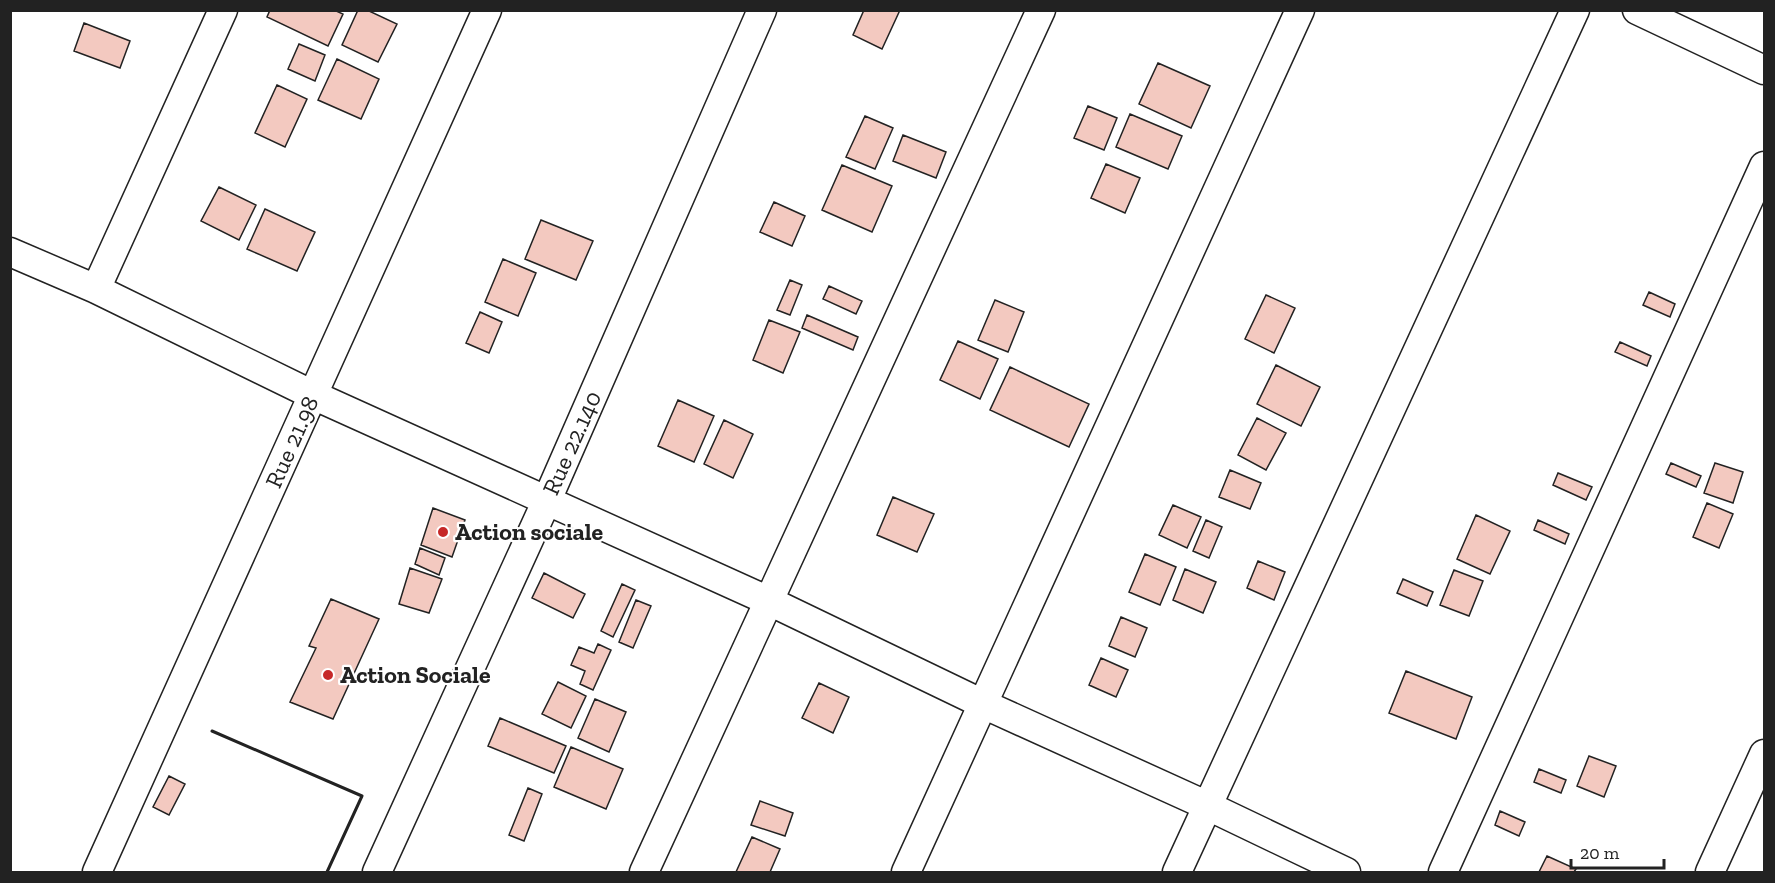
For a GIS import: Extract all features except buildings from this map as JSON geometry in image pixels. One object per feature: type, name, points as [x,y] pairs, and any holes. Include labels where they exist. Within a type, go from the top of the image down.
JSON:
[{"type":"street","points":[[96,289],[223,10]]},
{"type":"street","name":"Rue 21.98","points":[[97,873],[487,10]]},
{"type":"street","name":"Rue 22.140","points":[[377,873],[547,500],[762,10]]},
{"type":"street","points":[[644,873],[1041,10]]},
{"type":"street","points":[[906,873],[1300,10]]},
{"type":"street","points":[[1177,873],[1575,10]]},
{"type":"street","points":[[1637,10],[1764,70]]},
{"type":"street","points":[[1443,873],[1764,166]]},
{"type":"street","points":[[10,252],[96,289],[313,395],[769,601],[983,704],[1208,806],[1346,873]]},
{"type":"street","points":[[1710,873],[1764,754]]},
{"type":"wall","points":[[212,731],[362,796],[327,872]]},
{"type":"place","name":"Action sociale","points":[[443,532]]},
{"type":"place","name":"Action Sociale","points":[[328,675]]}]
